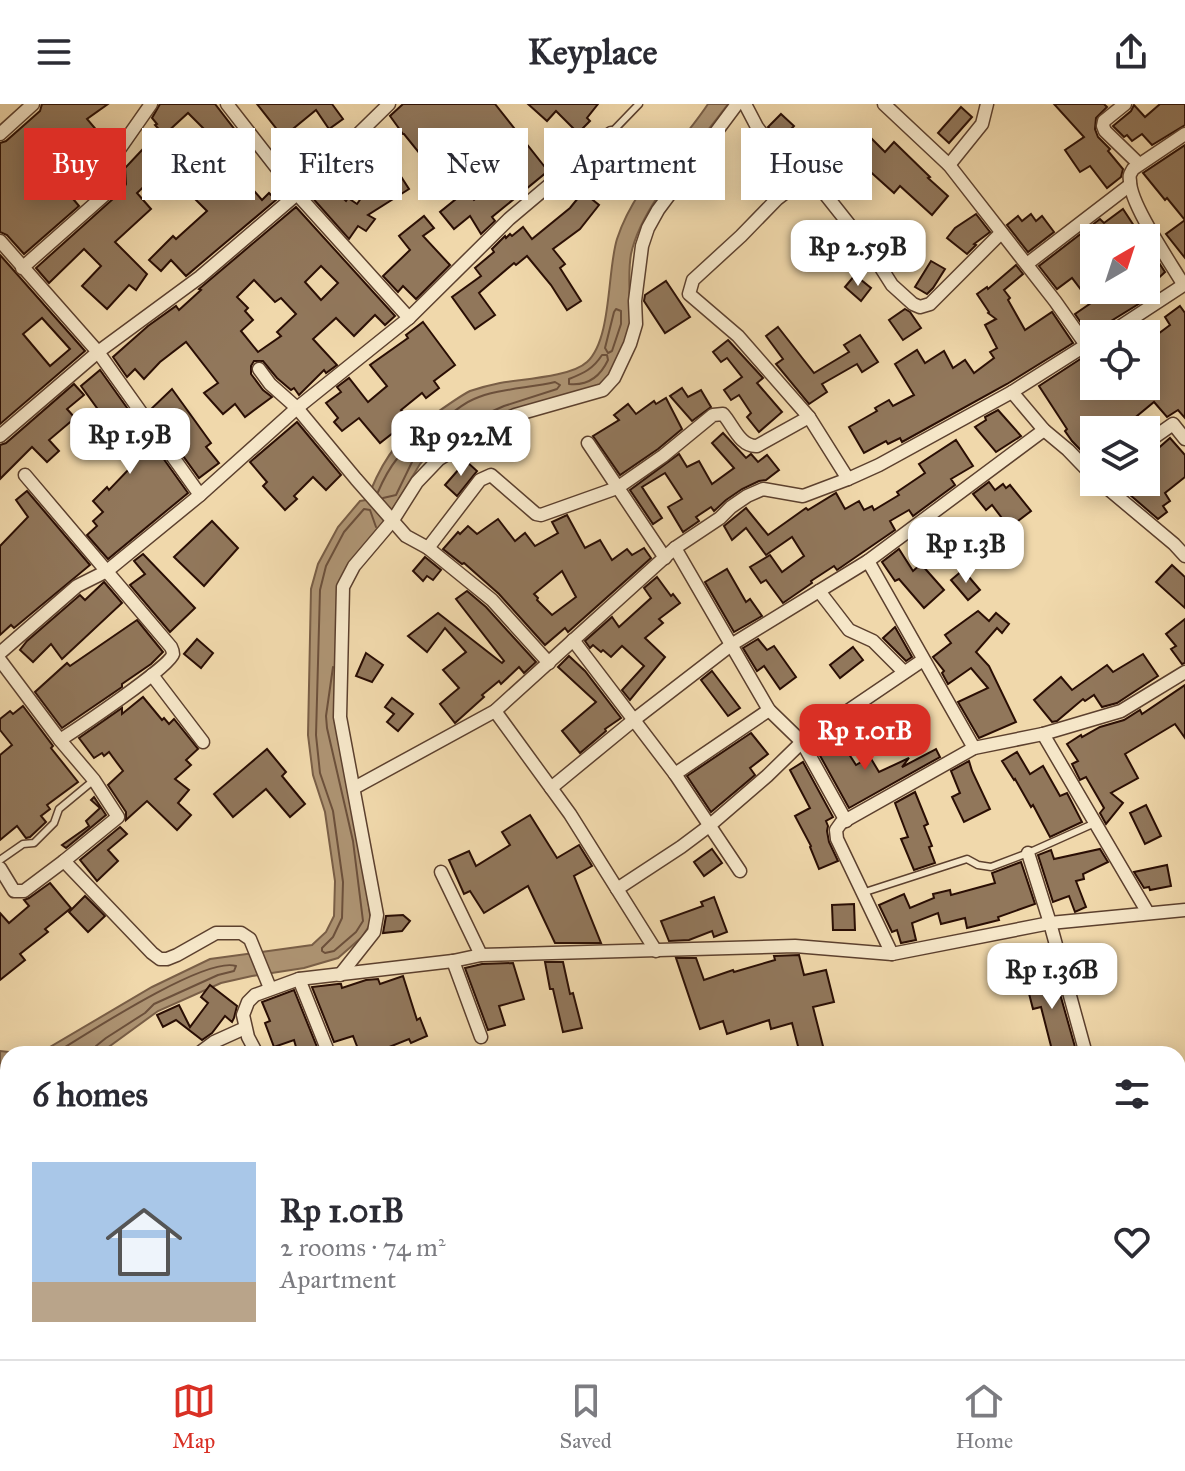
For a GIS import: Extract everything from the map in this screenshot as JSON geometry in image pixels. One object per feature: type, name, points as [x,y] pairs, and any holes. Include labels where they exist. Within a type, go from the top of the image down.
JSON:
[{"type":"street","points":[[0,134],[33,104]]},
{"type":"street","points":[[22,268],[117,184],[116,154],[151,104]]},
{"type":"street","points":[[227,104],[271,161]]},
{"type":"street","points":[[364,128],[389,104]]},
{"type":"street","points":[[340,975],[374,932],[377,915],[340,717],[343,587],[354,566],[390,517],[439,459],[515,415],[603,390],[609,385],[630,344],[636,324],[637,283],[648,228],[737,104]]},
{"type":"street","points":[[745,104],[758,128]]},
{"type":"street","points":[[884,104],[949,165],[1080,330]]},
{"type":"street","points":[[949,165],[982,124],[987,104]]},
{"type":"street","points":[[1125,104],[1104,121],[1103,126],[1139,164]]},
{"type":"street","points":[[1130,320],[1184,284],[1144,218],[1130,185],[1130,175],[1139,164],[1185,134]]},
{"type":"street","points":[[1027,264],[1130,185]]},
{"type":"street","points":[[0,653],[77,586],[107,571],[200,495],[297,408],[409,318],[509,219],[544,189]]},
{"type":"street","points":[[0,436],[98,352],[200,277],[290,200]]},
{"type":"street","points":[[302,200],[409,318]]},
{"type":"street","points":[[776,200],[693,280],[689,294],[738,336],[809,417],[848,479]]},
{"type":"street","points":[[829,200],[846,218],[892,285],[920,307],[930,304],[1001,233]]},
{"type":"street","points":[[0,241],[98,352],[200,495]]},
{"type":"street","points":[[354,788],[495,711],[675,548],[747,496],[763,489],[803,496],[848,479],[1012,392],[1080,349]]},
{"type":"street","points":[[259,369],[270,384],[297,408],[406,536],[428,548],[492,600],[549,663]]},
{"type":"street","points":[[1012,392],[1044,430],[1080,462]]},
{"type":"street","points":[[428,548],[485,476],[491,475],[541,515],[617,488],[713,415],[723,414],[748,446],[757,446],[809,417]]},
{"type":"street","points":[[1160,433],[1185,415]]},
{"type":"street","points":[[1173,424],[1185,439]]},
{"type":"street","points":[[551,788],[731,645],[868,561],[1044,430]]},
{"type":"street","points":[[588,443],[665,558]]},
{"type":"street","points":[[25,475],[173,653],[152,675],[60,740]]},
{"type":"street","points":[[1117,496],[1185,556]]},
{"type":"street","points":[[675,548],[769,710],[802,742],[846,821]]},
{"type":"street","points":[[868,561],[974,748]]},
{"type":"street","points":[[819,591],[849,630],[873,641],[904,672]]},
{"type":"street","points":[[573,640],[675,774],[740,871]]},
{"type":"street","points":[[0,660],[94,780],[118,817],[24,891],[14,891],[0,868]]},
{"type":"street","points":[[617,889],[709,826],[802,742],[923,660]]},
{"type":"street","points":[[892,954],[837,839],[836,830],[841,823],[974,748],[1043,734],[1121,711],[1185,672]]},
{"type":"street","points":[[152,675],[203,742]]},
{"type":"street","points":[[675,774],[769,710]]},
{"type":"street","points":[[495,711],[570,814],[656,951]]},
{"type":"street","points":[[1043,734],[1148,913]]},
{"type":"street","points":[[1028,853],[1084,1046]]},
{"type":"street","points":[[64,861],[160,959],[177,955],[222,931],[241,933],[250,939],[270,988]]},
{"type":"street","points":[[441,872],[481,955]]},
{"type":"street","points":[[253,1046],[243,1015],[248,1002],[270,988],[299,979],[481,955],[795,946],[892,954],[1050,923],[1185,910]]},
{"type":"street","points":[[453,961],[481,1037]]},
{"type":"street","points":[[299,979],[326,1046]]},
{"type":"street","points":[[209,1046],[245,1028]]},
{"type":"lane","points":[[616,128],[639,104]]},
{"type":"lane","points":[[0,860],[23,844],[34,843],[54,823],[59,809],[94,780]]},
{"type":"lane","points":[[862,893],[967,859],[991,867],[1095,823]]},
{"type":"water","points":[[708,104],[728,104],[709,128],[691,128]]},
{"type":"water","points":[[635,200],[655,200],[631,254],[629,329],[607,379],[591,389],[459,429],[439,441],[420,464],[349,586],[334,717],[361,840],[371,923],[362,937],[338,958],[304,968],[221,983],[158,1011],[110,1046],[52,1046],[152,987],[210,959],[312,945],[326,932],[334,916],[335,881],[325,812],[313,775],[308,735],[311,589],[318,564],[338,527],[360,501],[370,496],[378,473],[393,450],[420,425],[470,391],[558,374],[587,362],[601,338],[614,253]]},
{"type":"building","points":[[42,104],[108,104],[87,119],[95,128],[24,128],[24,200],[74,200],[79,206],[24,254],[7,235],[0,232],[0,143],[40,111]]},
{"type":"building","points":[[160,104],[215,104],[234,128],[203,128],[188,113],[172,128],[158,128],[152,118]]},
{"type":"building","points":[[257,104],[332,104],[343,119],[328,128],[316,110],[294,128],[276,128]]},
{"type":"building","points":[[403,104],[495,104],[514,128],[418,128],[418,151],[390,116]]},
{"type":"building","points":[[528,104],[598,104],[583,128],[573,128],[556,111],[547,121]]},
{"type":"building","points":[[1054,104],[1104,104],[1107,107],[1096,118],[1095,129],[1123,169],[1121,177],[1107,188],[1090,166],[1080,172],[1065,150],[1084,137]]},
{"type":"building","points":[[1160,104],[1185,104],[1185,125],[1152,145],[1142,134],[1132,141],[1113,126],[1134,105],[1145,117]]},
{"type":"building","points":[[961,107],[972,117],[949,143],[938,133]]},
{"type":"building","points":[[781,114],[794,126],[792,128],[768,127]]},
{"type":"building","points":[[872,139],[885,152],[894,142],[948,196],[932,215],[900,186],[894,193],[872,173]]},
{"type":"building","points":[[1185,145],[1185,220],[1143,173]]},
{"type":"building","points":[[528,146],[544,166],[544,174],[528,187]]},
{"type":"building","points":[[142,150],[142,188],[137,193],[151,209],[115,242],[147,274],[136,290],[129,285],[107,309],[82,286],[101,266],[84,249],[49,283],[36,268],[112,200],[126,200],[126,167]]},
{"type":"building","points":[[402,178],[409,189],[402,193]]},
{"type":"building","points":[[255,192],[262,200],[269,193],[271,200],[276,200],[186,276],[171,260],[161,271],[149,260],[173,236],[176,239],[207,211],[196,200],[255,200]]},
{"type":"building","points":[[314,200],[351,200],[357,204],[360,200],[392,200],[368,215],[375,219],[366,231],[358,226],[349,239]]},
{"type":"building","points":[[455,200],[513,200],[492,217],[495,221],[481,234],[470,216],[454,229],[440,212]]},
{"type":"building","points":[[576,200],[593,200],[599,205],[580,229],[553,249],[565,264],[560,268],[581,301],[567,310],[527,256],[479,293],[495,315],[475,329],[452,297],[481,276],[475,268],[494,252],[492,249],[505,236],[512,236],[523,227],[532,239]]},
{"type":"building","points":[[296,207],[395,316],[385,325],[375,315],[354,336],[336,318],[313,339],[337,365],[326,373],[324,370],[299,395],[294,388],[291,390],[277,378],[263,361],[254,361],[251,374],[272,397],[245,417],[235,404],[223,414],[204,393],[218,383],[186,342],[144,379],[135,369],[127,377],[113,357],[176,306],[179,310],[199,289]],"holes":[[[321,266],[338,283],[321,300],[305,282]],[[254,280],[275,302],[281,298],[296,314],[277,332],[281,336],[258,352],[241,331],[253,320],[245,311],[248,308],[237,297]]]},
{"type":"building","points":[[1123,209],[1133,224],[1094,224],[1100,219],[1104,223]]},
{"type":"building","points":[[976,214],[990,232],[967,254],[947,238],[955,228]]},
{"type":"building","points":[[1031,214],[1036,221],[1042,216],[1054,232],[1028,252],[1007,225],[1018,216],[1022,221]]},
{"type":"building","points":[[424,216],[434,228],[423,236],[450,265],[416,299],[403,286],[398,292],[383,276],[410,250],[399,236]]},
{"type":"building","points":[[1185,220],[1185,258],[1166,234]]},
{"type":"building","points":[[900,229],[919,252],[900,268],[881,245]]},
{"type":"building","points":[[1080,234],[1080,289],[1072,278],[1057,289],[1039,266]]},
{"type":"building","points":[[0,255],[85,351],[0,424]],"holes":[[[42,318],[70,349],[50,366],[23,334]]]},
{"type":"building","points":[[931,261],[945,269],[927,294],[915,287]]},
{"type":"building","points":[[1016,265],[1023,274],[1004,290],[1025,330],[1052,312],[1073,343],[1007,384],[902,442],[900,438],[888,444],[886,441],[864,453],[849,427],[877,411],[875,408],[889,400],[893,406],[914,395],[895,364],[917,350],[925,363],[944,351],[953,368],[965,360],[974,373],[994,358],[990,352],[997,348],[985,325],[996,319],[988,313],[977,294],[988,289]]},
{"type":"building","points":[[855,275],[871,288],[861,301],[845,287]]},
{"type":"building","points":[[666,281],[690,317],[665,333],[644,301],[645,295]]},
{"type":"building","points":[[1090,304],[1139,304],[1113,320],[1080,321],[1075,314]]},
{"type":"building","points":[[1180,306],[1185,313],[1185,418],[1178,410],[1167,417],[1154,402],[1137,416],[1080,416],[1080,449],[1065,431],[1067,429],[1039,386],[1080,359],[1080,400],[1160,400],[1160,332],[1170,325],[1165,317]]},
{"type":"building","points":[[905,309],[921,328],[903,340],[889,320]]},
{"type":"building","points":[[423,322],[455,365],[434,381],[439,388],[426,398],[422,393],[401,410],[406,415],[394,425],[398,429],[380,443],[359,418],[342,431],[334,422],[338,418],[326,403],[341,392],[337,387],[349,378],[368,402],[387,386],[370,365],[408,338],[406,335]]},
{"type":"building","points":[[778,327],[814,373],[849,352],[844,345],[860,335],[878,362],[862,372],[857,364],[822,384],[827,392],[809,404],[776,364],[783,359],[766,336]]},
{"type":"building","points":[[728,340],[763,378],[757,383],[782,412],[759,432],[747,417],[751,413],[739,395],[731,400],[724,390],[742,377],[727,358],[721,362],[713,352]]},
{"type":"building","points":[[100,370],[188,493],[108,559],[87,535],[97,526],[93,521],[103,512],[93,501],[107,487],[109,490],[131,467],[112,447],[120,440],[105,424],[107,422],[81,386]]},
{"type":"building","points":[[74,384],[84,395],[67,409],[75,418],[49,440],[59,451],[47,462],[32,447],[0,479],[0,445]]},
{"type":"building","points":[[682,388],[688,397],[701,390],[711,407],[692,421],[670,396]]},
{"type":"building","points":[[172,389],[211,443],[206,447],[219,463],[199,478],[150,410]]},
{"type":"building","points":[[666,398],[682,429],[620,475],[593,436],[619,420],[614,415],[628,404],[636,414],[654,401],[656,404]]},
{"type":"building","points":[[998,410],[1021,436],[996,452],[975,427]]},
{"type":"building","points":[[297,422],[341,475],[326,490],[313,477],[285,510],[263,486],[267,482],[250,462]]},
{"type":"building","points":[[723,433],[746,458],[751,454],[758,462],[767,455],[779,470],[766,480],[742,489],[714,511],[711,507],[696,517],[699,521],[683,532],[668,507],[682,499],[665,473],[642,487],[662,518],[653,524],[630,490],[679,454],[687,467],[699,461],[712,484],[734,468],[712,443]]},
{"type":"building","points":[[1170,438],[1185,455],[1185,477],[1165,493],[1170,501],[1163,506],[1167,512],[1158,519],[1131,496],[1160,496],[1160,447]]},
{"type":"building","points":[[956,440],[973,466],[951,479],[955,485],[913,516],[909,510],[890,521],[895,530],[837,570],[834,566],[783,603],[766,580],[761,583],[750,567],[770,555],[782,572],[804,556],[792,537],[766,555],[746,528],[732,540],[724,526],[746,508],[768,535],[806,508],[808,510],[836,493],[845,509],[859,501],[864,510],[872,506],[874,510],[899,495],[897,492],[925,473],[919,464]]},
{"type":"building","points":[[466,461],[477,471],[457,496],[445,485]]},
{"type":"building","points":[[989,482],[995,490],[1003,484],[1006,488],[1010,485],[1031,511],[1008,526],[992,505],[986,510],[973,494]]},
{"type":"building","points":[[27,491],[90,565],[14,628],[11,625],[0,635],[0,546],[28,517],[16,500]]},
{"type":"building","points":[[567,515],[585,548],[600,540],[612,560],[627,549],[632,555],[644,548],[651,558],[568,632],[565,628],[545,645],[499,594],[443,549],[468,526],[477,534],[498,519],[515,541],[525,533],[535,546],[558,533],[552,522]],"holes":[[[562,571],[576,597],[552,615],[534,594]]]},
{"type":"building","points":[[967,520],[978,534],[963,545],[971,555],[956,566],[937,543]]},
{"type":"building","points":[[212,521],[238,548],[204,586],[174,557]]},
{"type":"building","points":[[899,549],[913,571],[921,564],[944,590],[924,608],[899,579],[895,581],[882,562]]},
{"type":"building","points":[[143,554],[195,608],[170,632],[130,585],[145,574],[134,561]]},
{"type":"building","points":[[425,557],[441,570],[433,580],[427,576],[423,581],[413,571]]},
{"type":"building","points":[[1172,565],[1185,577],[1185,608],[1156,582]]},
{"type":"building","points":[[727,569],[746,602],[750,599],[762,616],[734,632],[705,582]]},
{"type":"building","points":[[963,570],[980,590],[968,600],[951,580]]},
{"type":"building","points":[[657,577],[680,603],[659,619],[663,623],[645,638],[665,657],[630,700],[622,690],[644,666],[622,646],[611,657],[593,645],[590,648],[585,641],[612,617],[619,627],[651,598],[644,588]]},
{"type":"building","points":[[104,582],[122,603],[62,659],[51,644],[33,662],[20,650],[80,595],[85,600]]},
{"type":"building","points":[[467,591],[486,607],[536,662],[524,673],[519,667],[501,684],[499,681],[455,723],[440,704],[459,688],[443,670],[466,652],[445,628],[427,652],[408,636],[438,613],[502,663],[504,661],[456,599]]},
{"type":"building","points":[[978,611],[989,621],[996,613],[1009,624],[1002,633],[997,628],[976,652],[989,666],[1016,722],[979,738],[958,702],[988,688],[971,668],[948,684],[942,673],[944,671],[933,657],[951,643],[945,635]]},
{"type":"building","points":[[1185,619],[1185,663],[1182,664],[1171,649],[1176,646],[1166,634]]},
{"type":"building","points":[[137,620],[163,652],[122,687],[62,728],[35,692],[67,663],[70,666]]},
{"type":"building","points":[[895,627],[912,657],[906,661],[883,638]]},
{"type":"building","points":[[197,639],[213,653],[201,668],[184,654]]},
{"type":"building","points":[[758,639],[767,650],[774,646],[796,677],[780,689],[764,666],[757,671],[743,648]]},
{"type":"building","points":[[853,647],[863,660],[840,678],[830,665]]},
{"type":"building","points":[[366,653],[383,665],[372,682],[356,676]]},
{"type":"building","points":[[1143,654],[1158,676],[1117,703],[1102,707],[1094,695],[1085,701],[1083,699],[1052,722],[1034,700],[1061,677],[1072,690],[1107,665],[1113,672]]},
{"type":"building","points":[[569,656],[585,671],[621,718],[580,753],[562,731],[596,702],[558,667]]},
{"type":"building","points":[[712,671],[740,708],[728,716],[701,680]]},
{"type":"building","points":[[1185,685],[1185,738],[1175,724],[1125,754],[1138,778],[1111,793],[1123,803],[1106,824],[1100,813],[1104,808],[1086,777],[1080,780],[1072,764],[1078,761],[1067,744],[1140,710],[1142,714]]},
{"type":"building","points":[[143,697],[162,720],[164,718],[169,724],[174,719],[198,749],[186,760],[191,765],[175,779],[189,790],[178,803],[191,815],[177,830],[147,801],[126,820],[126,812],[108,785],[123,771],[109,752],[94,758],[79,738],[122,708],[122,714]]},
{"type":"building","points":[[392,698],[413,714],[398,731],[387,722],[394,714],[385,707]]},
{"type":"building","points":[[23,706],[78,782],[47,805],[50,809],[41,816],[46,822],[30,837],[26,838],[17,826],[0,840],[0,755],[12,745],[0,730],[0,719]]},
{"type":"building","points":[[751,733],[768,754],[750,768],[755,775],[711,812],[687,776]]},
{"type":"building","points":[[838,737],[856,765],[870,757],[879,772],[909,758],[902,767],[936,749],[940,757],[849,808],[818,752]]},
{"type":"building","points":[[267,749],[286,772],[282,776],[305,804],[290,817],[266,789],[233,817],[214,794]]},
{"type":"building","points":[[1017,752],[1030,774],[1043,766],[1060,796],[1067,793],[1082,822],[1050,837],[1033,805],[1031,807],[1002,761]]},
{"type":"building","points":[[969,761],[990,809],[964,822],[952,797],[960,793],[951,771]]},
{"type":"building","points":[[803,762],[833,817],[826,821],[827,831],[838,861],[819,869],[795,816],[810,808],[790,770]]},
{"type":"building","points":[[915,792],[928,824],[924,826],[935,863],[914,870],[901,839],[908,837],[895,803]]},
{"type":"building","points":[[94,797],[106,815],[66,848],[62,845],[89,826],[86,821],[100,808],[91,800]]},
{"type":"building","points":[[1146,805],[1161,836],[1145,844],[1130,813]]},
{"type":"building","points":[[530,815],[557,858],[579,845],[592,866],[574,876],[601,943],[555,943],[528,886],[484,913],[470,891],[464,894],[449,860],[469,851],[476,866],[510,845],[502,832]]},
{"type":"building","points":[[120,827],[127,834],[108,850],[118,861],[97,881],[80,860]]},
{"type":"building","points":[[712,849],[722,863],[704,876],[694,862]]},
{"type":"building","points":[[1100,849],[1108,862],[1083,874],[1084,879],[1076,881],[1086,907],[1075,912],[1069,896],[1053,902],[1038,855],[1051,850],[1054,859]]},
{"type":"building","points":[[1021,862],[1035,904],[998,917],[999,920],[967,928],[965,918],[941,924],[938,913],[912,923],[916,940],[901,943],[897,930],[892,932],[879,905],[904,894],[910,908],[934,898],[933,894],[950,890],[951,895],[995,883],[992,873]]},
{"type":"building","points":[[1167,865],[1171,886],[1150,890],[1149,887],[1144,888],[1134,872]]},
{"type":"building","points":[[50,883],[71,908],[45,929],[48,932],[20,954],[25,960],[0,980],[0,913],[9,923],[29,906],[24,900]]},
{"type":"building","points":[[85,896],[105,916],[88,932],[69,912]]},
{"type":"building","points":[[714,897],[727,932],[714,937],[712,931],[689,940],[669,941],[661,921],[703,906],[701,902]]},
{"type":"building","points":[[854,904],[855,930],[833,930],[832,905]]},
{"type":"building","points":[[403,915],[410,921],[402,931],[383,933],[386,916]]},
{"type":"building","points":[[799,955],[804,975],[826,970],[834,1002],[813,1007],[823,1046],[798,1046],[792,1023],[771,1029],[769,1020],[727,1034],[723,1021],[700,1029],[676,958],[696,958],[704,980],[775,960],[774,956]]},
{"type":"building","points":[[545,962],[563,962],[582,1028],[563,1032]]},
{"type":"building","points":[[513,963],[524,999],[499,1006],[505,1025],[488,1030],[465,968]]},
{"type":"building","points":[[1053,969],[1075,1046],[1051,1046],[1041,1007],[1033,1009],[1026,982],[1034,980],[1033,974]]},
{"type":"building","points":[[403,976],[417,1020],[420,1018],[427,1036],[392,1046],[357,1046],[353,1036],[334,1042],[312,987],[341,984],[342,988],[378,979],[380,984]]},
{"type":"building","points":[[210,985],[237,1006],[232,1022],[225,1016],[202,1040],[176,1020],[163,1027],[157,1015],[179,1005],[190,1027],[208,1003],[201,997]]},
{"type":"building","points":[[294,990],[317,1046],[296,1046],[294,1040],[274,1046],[265,1023],[270,1021],[262,1002]]}]
